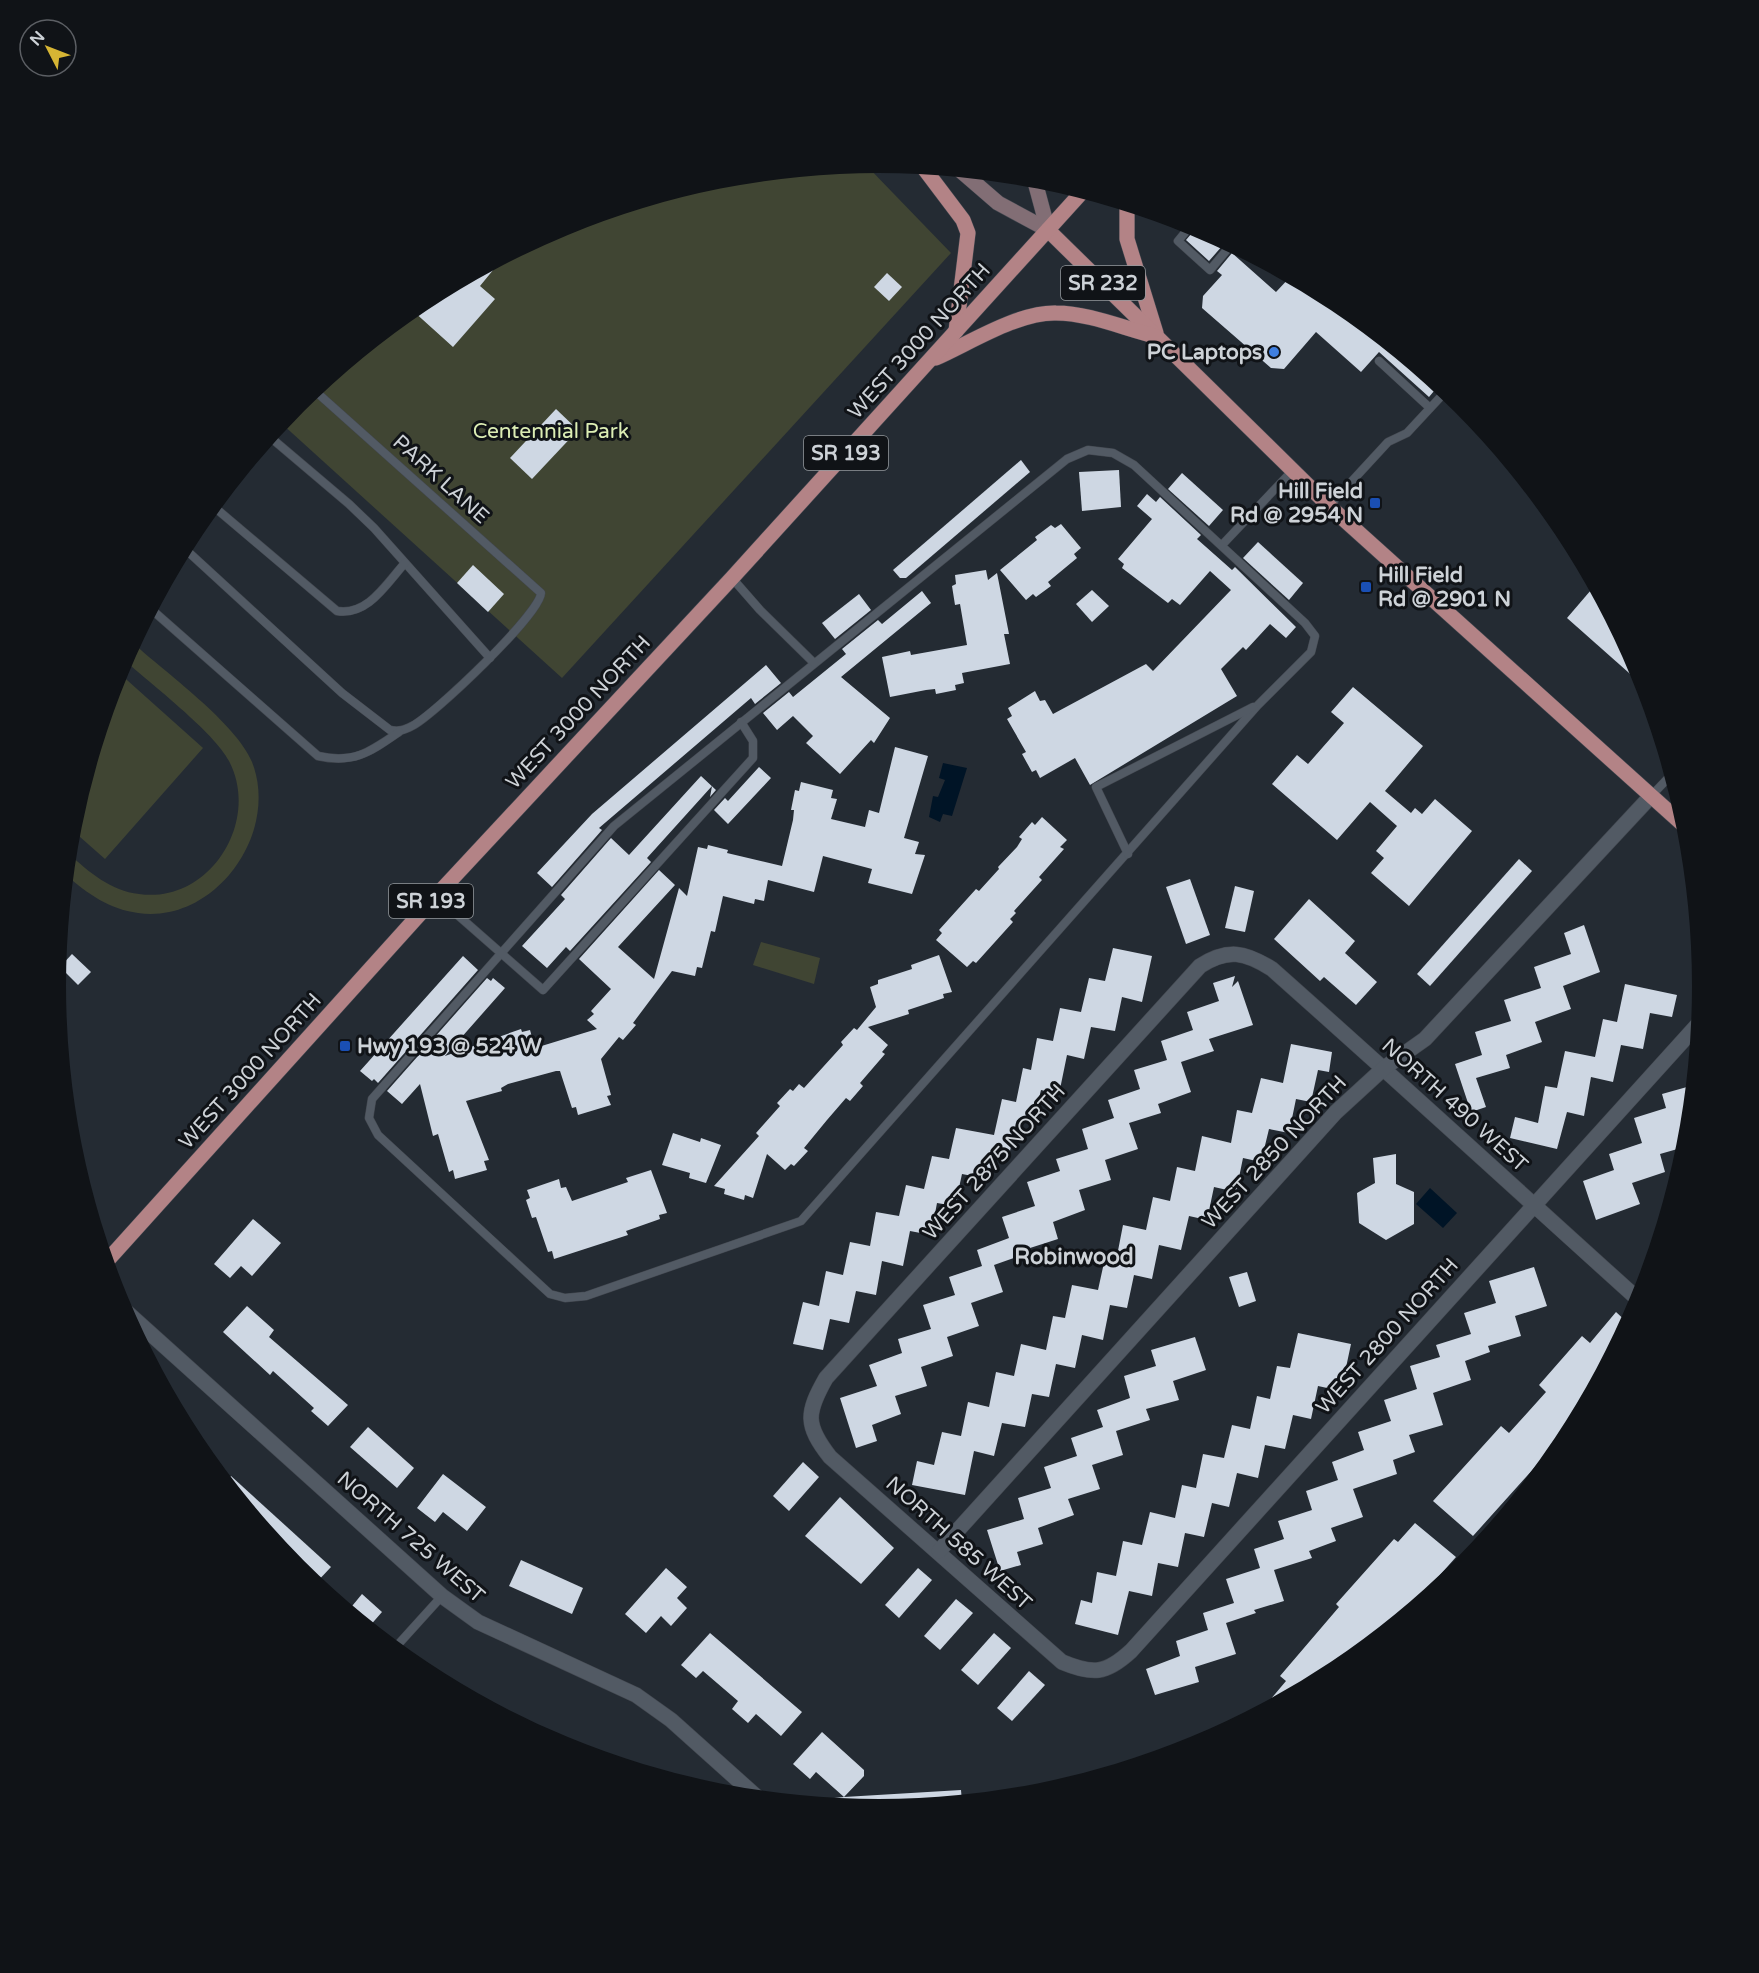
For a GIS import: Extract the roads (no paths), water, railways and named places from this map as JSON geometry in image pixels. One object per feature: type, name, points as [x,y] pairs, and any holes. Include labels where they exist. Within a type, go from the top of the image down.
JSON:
[{"type":"main road","points":[[929,175],[963,220],[968,233],[956,332]]},
{"type":"main road","name":"SR 232","points":[[970,178],[999,203],[1048,230],[1329,506],[1674,816]]},
{"type":"main road","points":[[1037,189],[1048,230]]},
{"type":"main road","name":"WEST 3000 NORTH","points":[[112,1256],[436,896],[732,578],[1077,198]]},
{"type":"main road","points":[[1127,212],[1127,238],[1156,336]]},
{"type":"main road","points":[[931,361],[1018,321],[1049,313],[1070,314],[1156,336]]},
{"type":"street","name":"WEST 2850 NORTH","points":[[939,1551],[1336,1112],[1383,1068],[1425,1039],[1652,795]]},
{"type":"street","name":"NORTH 490 WEST","points":[[1233,954],[1252,957],[1272,969],[1632,1294]]},
{"type":"street","name":"WEST 2875 NORTH","points":[[809,1421],[814,1399],[826,1378],[1200,966],[1214,957],[1233,954]]},
{"type":"street","name":"WEST 2800 NORTH","points":[[1100,1671],[1116,1665],[1131,1651],[1691,1031]]},
{"type":"street","name":"NORTH 725 WEST","points":[[140,1324],[442,1596],[478,1622],[636,1695],[671,1720],[748,1789]]},
{"type":"street","name":"NORTH 585 WEST","points":[[809,1421],[817,1440],[830,1457],[1062,1662],[1080,1669],[1100,1671]]},
{"type":"lane","points":[[1185,233],[1179,240],[1210,270],[1226,251]]},
{"type":"lane","points":[[1379,361],[1430,408]]},
{"type":"lane","name":"PARK LANE","points":[[320,396],[541,597],[532,614],[490,658]]},
{"type":"lane","points":[[1329,506],[1388,442],[1407,433],[1440,397]]},
{"type":"lane","points":[[157,614],[318,756],[339,761],[368,754],[399,732],[415,725],[490,658],[350,504],[276,441]]},
{"type":"lane","points":[[1088,450],[1113,453],[1134,465],[1305,623],[1315,636],[1311,652],[1257,706],[801,1221],[586,1296],[565,1298],[550,1294],[378,1135],[369,1118],[372,1099],[614,826],[814,663],[1067,459],[1088,450]]},
{"type":"lane","points":[[1222,545],[1293,470]]},
{"type":"lane","points":[[220,512],[337,611],[355,611],[367,605],[405,563]]},
{"type":"lane","points":[[191,554],[342,693],[390,730],[399,732]]},
{"type":"lane","points":[[732,578],[760,610],[814,663]]},
{"type":"lane","points":[[1128,854],[1096,787],[1257,706]]},
{"type":"lane","points":[[436,896],[543,990],[753,758],[753,741],[741,722]]},
{"type":"lane","points":[[1652,795],[1666,780]]},
{"type":"lane","points":[[400,1643],[442,1596]]},
{"type":"water","points":[[943,763],[967,768],[952,816],[943,814],[940,822],[929,817],[933,796],[938,797],[945,780],[939,778]]},
{"type":"water","points":[[1430,1188],[1457,1213],[1443,1228],[1416,1204]]},
{"type":"place","name":"PC Laptops","points":[[1274,352]]},
{"type":"place","name":"Hill Field Rd @ 2954 N","points":[[1375,503]]},
{"type":"place","name":"Hill Field Rd @ 2901 N","points":[[1366,587]]},
{"type":"place","name":"Hwy 193 @ 524 W","points":[[345,1046]]},
{"type":"district","name":"Robinwood","points":[[1074,1256]]},
{"type":"park label","name":"Centennial Park","points":[[551,431]]}]
